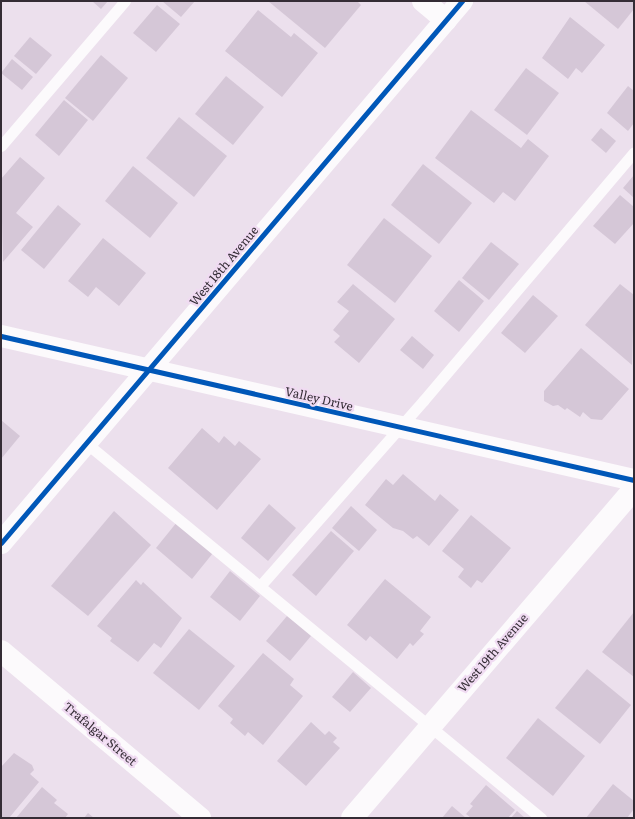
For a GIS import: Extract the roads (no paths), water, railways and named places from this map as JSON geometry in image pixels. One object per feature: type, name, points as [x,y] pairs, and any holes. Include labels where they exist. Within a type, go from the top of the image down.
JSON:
[{"type":"street","points":[[423,1],[446,20]]},
{"type":"street","name":"West 18th Avenue","points":[[1,543],[462,1]]},
{"type":"street","name":"Valley Drive","points":[[1,336],[147,371],[634,480]]},
{"type":"street","name":"West 19th Avenue","points":[[352,818],[634,490]]},
{"type":"street","name":"Trafalgar Street","points":[[1,651],[200,818]]},
{"type":"lane","points":[[1,146],[125,1]]},
{"type":"lane","points":[[260,586],[399,427],[634,152]]},
{"type":"lane","points":[[86,443],[541,818]]}]
